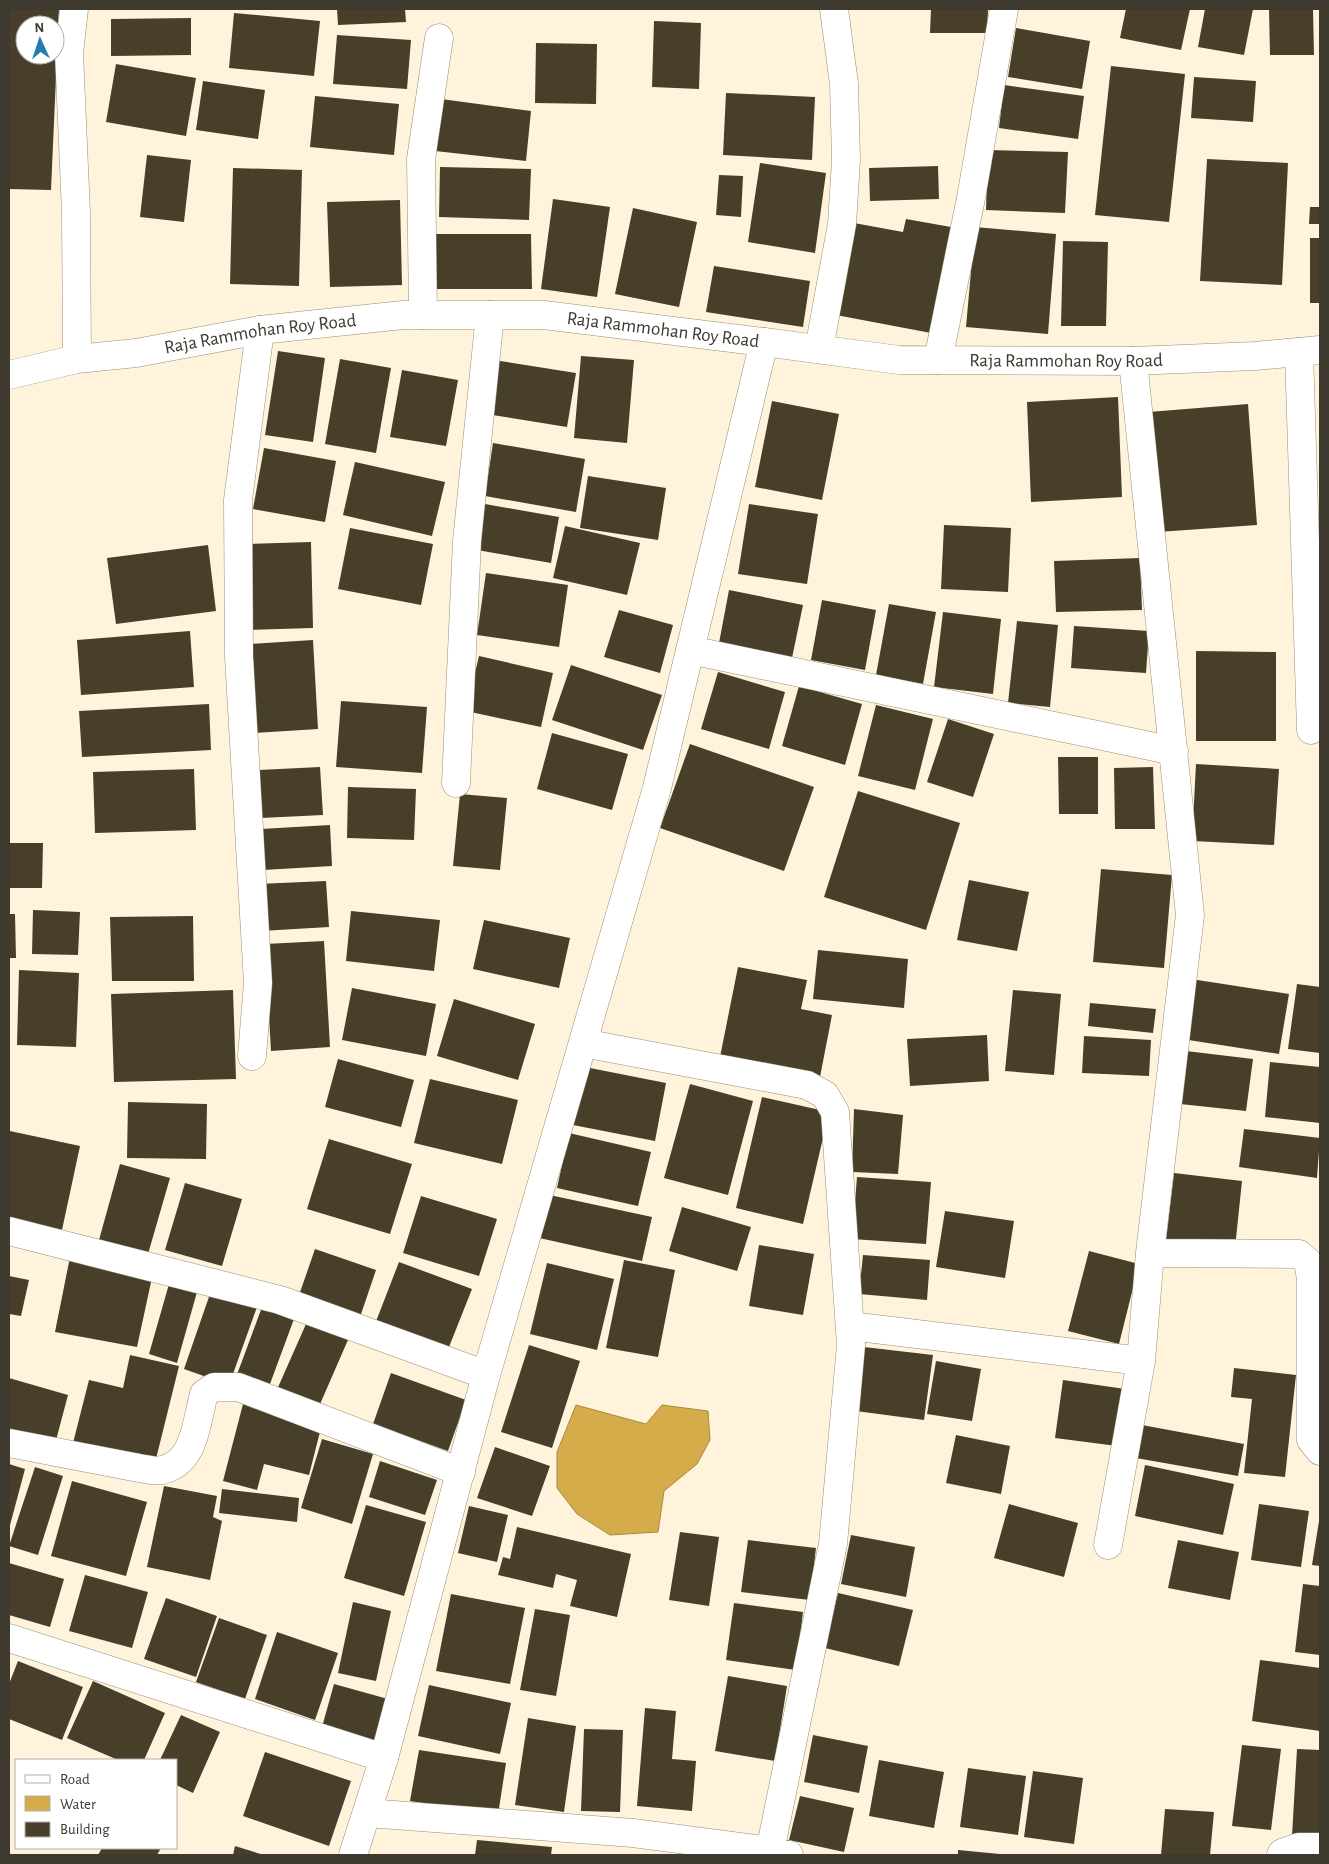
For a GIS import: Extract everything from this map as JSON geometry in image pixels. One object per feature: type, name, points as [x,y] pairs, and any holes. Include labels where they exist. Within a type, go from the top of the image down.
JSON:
[{"type":"street","points":[[74,9],[69,53],[76,213],[77,359]]},
{"type":"street","points":[[819,350],[842,224],[846,160],[844,84],[834,9]]},
{"type":"street","points":[[938,360],[971,198],[1004,9]]},
{"type":"street","points":[[423,315],[421,159],[439,38]]},
{"type":"street","name":"Raja Rammohan Roy Road","points":[[9,375],[77,359],[136,353],[260,330],[403,314],[544,315],[899,360],[1133,361],[1255,356],[1309,351]]},
{"type":"street","points":[[456,783],[467,542],[490,315]]},
{"type":"street","points":[[252,1056],[258,983],[239,657],[238,500],[260,330]]},
{"type":"street","points":[[353,1855],[384,1758],[486,1375],[657,788],[764,342]]},
{"type":"street","points":[[1309,351],[1311,730]]},
{"type":"street","points":[[1108,1545],[1141,1361],[1150,1253],[1190,915],[1133,361]]},
{"type":"street","points":[[690,650],[1174,751]]},
{"type":"street","points":[[367,1813],[632,1833],[779,1853],[833,1544],[850,1344],[835,1112],[825,1095],[807,1085],[583,1043]]},
{"type":"street","points":[[9,1231],[280,1300],[486,1375]]},
{"type":"street","points":[[1150,1253],[1299,1254],[1308,1262],[1311,1278],[1311,1440],[1320,1451]]},
{"type":"street","points":[[850,1326],[1141,1361]]},
{"type":"street","points":[[9,1443],[160,1471],[178,1464],[190,1450],[204,1394],[214,1387],[238,1387],[460,1472]]},
{"type":"street","points":[[9,1638],[384,1758]]},
{"type":"street","points":[[1281,1855],[1299,1847],[1320,1847]]},
{"type":"water","points":[[576,1405],[646,1424],[662,1405],[708,1411],[710,1440],[697,1464],[664,1491],[658,1532],[610,1535],[577,1514],[557,1488],[557,1452]]},
{"type":"building","points":[[9,9],[59,9],[59,15],[15,15],[15,65],[57,65],[51,190],[9,189]]},
{"type":"building","points":[[337,9],[405,9],[406,22],[338,25]]},
{"type":"building","points":[[931,9],[988,9],[987,33],[930,33]]},
{"type":"building","points":[[1126,9],[1190,9],[1181,50],[1120,38]]},
{"type":"building","points":[[1205,9],[1253,9],[1244,55],[1198,47]]},
{"type":"building","points":[[1269,9],[1313,9],[1314,55],[1270,55]]},
{"type":"building","points":[[234,13],[320,21],[314,76],[229,68]]},
{"type":"building","points":[[191,18],[191,55],[111,56],[111,19]]},
{"type":"building","points":[[654,21],[701,23],[699,89],[652,87]]},
{"type":"building","points":[[1016,28],[1090,41],[1082,89],[1008,77]]},
{"type":"building","points":[[337,35],[411,40],[407,89],[333,84]]},
{"type":"building","points":[[536,43],[597,44],[596,104],[535,103]]},
{"type":"building","points":[[116,64],[196,78],[186,136],[106,122]]},
{"type":"building","points":[[1111,66],[1185,74],[1169,222],[1095,215]]},
{"type":"building","points":[[1194,77],[1256,81],[1253,122],[1191,118]]},
{"type":"building","points":[[203,81],[265,90],[258,139],[196,130]]},
{"type":"building","points":[[1004,85],[1084,96],[1078,139],[999,128]]},
{"type":"building","points":[[726,93],[815,97],[812,160],[723,155]]},
{"type":"building","points":[[315,96],[399,104],[394,155],[310,147]]},
{"type":"building","points":[[441,99],[531,111],[526,161],[435,151]]},
{"type":"building","points":[[988,150],[1068,152],[1065,213],[986,210]]},
{"type":"building","points":[[147,155],[191,160],[184,222],[140,217]]},
{"type":"building","points":[[1207,159],[1288,163],[1282,285],[1200,281]]},
{"type":"building","points":[[760,163],[826,173],[815,253],[748,242]]},
{"type":"building","points":[[938,166],[939,199],[870,201],[869,168]]},
{"type":"building","points":[[440,167],[531,169],[529,220],[439,217]]},
{"type":"building","points":[[233,168],[302,170],[299,286],[230,284]]},
{"type":"building","points":[[719,175],[743,176],[741,217],[716,215]]},
{"type":"building","points":[[553,199],[610,207],[597,297],[541,289]]},
{"type":"building","points":[[400,200],[402,285],[330,287],[327,202]]},
{"type":"building","points":[[1310,207],[1320,207],[1320,224],[1309,224]]},
{"type":"building","points":[[633,208],[697,222],[679,307],[615,294]]},
{"type":"building","points":[[906,219],[951,227],[931,333],[836,315],[854,223],[903,232]]},
{"type":"building","points":[[975,227],[1056,234],[1048,334],[966,327]]},
{"type":"building","points":[[431,234],[531,234],[532,289],[431,289]]},
{"type":"building","points":[[1310,238],[1320,238],[1320,303],[1310,303]]},
{"type":"building","points":[[1063,241],[1108,242],[1106,326],[1061,326]]},
{"type":"building","points":[[714,266],[810,281],[803,327],[706,312]]},
{"type":"building","points":[[278,351],[325,358],[313,442],[265,435]]},
{"type":"building","points":[[581,356],[634,360],[627,443],[574,438]]},
{"type":"building","points":[[340,359],[391,368],[376,453],[325,444]]},
{"type":"building","points":[[494,360],[576,373],[567,427],[486,414]]},
{"type":"building","points":[[402,370],[458,380],[446,446],[390,437]]},
{"type":"building","points":[[1118,397],[1122,497],[1031,502],[1027,402]]},
{"type":"building","points":[[772,401],[839,414],[822,500],[755,487]]},
{"type":"building","points":[[1248,404],[1257,525],[1158,532],[1149,412]]},
{"type":"building","points":[[493,443],[585,459],[576,512],[485,496]]},
{"type":"building","points":[[264,448],[336,461],[325,522],[253,509]]},
{"type":"building","points":[[355,462],[445,482],[432,536],[343,515]]},
{"type":"building","points":[[588,476],[666,488],[658,540],[580,528]]},
{"type":"building","points":[[485,504],[559,517],[551,563],[477,550]]},
{"type":"building","points":[[749,504],[818,514],[807,584],[738,574]]},
{"type":"building","points":[[944,525],[1011,528],[1008,592],[941,589]]},
{"type":"building","points":[[565,526],[640,543],[627,595],[553,578]]},
{"type":"building","points":[[350,528],[433,544],[421,605],[338,589]]},
{"type":"building","points":[[311,542],[313,628],[247,630],[245,544]]},
{"type":"building","points":[[208,545],[216,611],[116,624],[107,558]]},
{"type":"building","points":[[1140,558],[1142,610],[1056,612],[1054,561]]},
{"type":"building","points":[[486,573],[568,585],[559,647],[477,635]]},
{"type":"building","points":[[729,590],[803,605],[792,658],[719,643]]},
{"type":"building","points":[[822,600],[876,610],[865,670],[811,660]]},
{"type":"building","points":[[889,604],[936,612],[923,684],[876,675]]},
{"type":"building","points":[[619,610],[673,625],[660,673],[604,657]]},
{"type":"building","points":[[943,612],[1001,619],[993,694],[934,687]]},
{"type":"building","points":[[1017,621],[1058,625],[1050,707],[1008,703]]},
{"type":"building","points":[[1074,626],[1149,631],[1146,673],[1071,668]]},
{"type":"building","points":[[190,631],[194,687],[81,695],[77,640]]},
{"type":"building","points":[[313,640],[318,729],[254,733],[249,644]]},
{"type":"building","points":[[1196,651],[1276,652],[1276,741],[1196,741]]},
{"type":"building","points":[[479,656],[553,673],[541,727],[466,711]]},
{"type":"building","points":[[571,665],[662,695],[643,750],[552,720]]},
{"type":"building","points":[[718,672],[785,692],[769,749],[701,729]]},
{"type":"building","points":[[799,686],[862,704],[845,765],[782,746]]},
{"type":"building","points":[[341,701],[427,707],[422,773],[336,767]]},
{"type":"building","points":[[209,704],[211,750],[82,757],[79,711]]},
{"type":"building","points":[[876,705],[933,719],[915,790],[858,776]]},
{"type":"building","points":[[948,719],[994,734],[973,797],[927,782]]},
{"type":"building","points":[[552,733],[628,754],[612,810],[537,789]]},
{"type":"building","points":[[690,744],[814,787],[784,871],[660,828]]},
{"type":"building","points":[[1058,757],[1098,757],[1098,814],[1059,814]]},
{"type":"building","points":[[1196,764],[1279,769],[1274,845],[1192,841]]},
{"type":"building","points":[[320,767],[323,815],[261,818],[259,770]]},
{"type":"building","points":[[1153,767],[1155,829],[1115,829],[1114,768]]},
{"type":"building","points":[[194,769],[196,830],[95,833],[93,772]]},
{"type":"building","points":[[348,787],[416,789],[414,840],[347,838]]},
{"type":"building","points":[[858,791],[960,823],[926,930],[824,897]]},
{"type":"building","points":[[460,794],[507,798],[500,870],[453,866]]},
{"type":"building","points":[[330,825],[332,866],[263,870],[261,829]]},
{"type":"building","points":[[9,843],[43,843],[42,888],[9,888]]},
{"type":"building","points":[[1101,869],[1172,875],[1164,968],[1093,962]]},
{"type":"building","points":[[969,880],[1029,892],[1017,951],[957,940]]},
{"type":"building","points":[[326,881],[329,927],[261,931],[258,884]]},
{"type":"building","points":[[33,910],[80,912],[78,955],[32,954]]},
{"type":"building","points":[[351,911],[440,920],[434,971],[346,961]]},
{"type":"building","points":[[9,914],[15,914],[16,958],[9,958]]},
{"type":"building","points":[[193,916],[194,981],[112,981],[110,917]]},
{"type":"building","points":[[484,920],[570,938],[559,988],[473,969]]},
{"type":"building","points":[[324,941],[330,1047],[271,1051],[265,944]]},
{"type":"building","points":[[818,950],[908,959],[904,1008],[813,999]]},
{"type":"building","points":[[738,967],[807,980],[801,1009],[832,1015],[820,1077],[720,1057]]},
{"type":"building","points":[[19,970],[79,973],[76,1047],[17,1045]]},
{"type":"building","points":[[1191,979],[1289,994],[1279,1054],[1182,1039]]},
{"type":"building","points":[[1297,984],[1320,987],[1320,1053],[1288,1049]]},
{"type":"building","points":[[352,988],[436,1004],[426,1056],[342,1040]]},
{"type":"building","points":[[233,990],[236,1079],[114,1082],[111,994]]},
{"type":"building","points":[[1013,990],[1061,994],[1054,1075],[1005,1071]]},
{"type":"building","points":[[454,999],[535,1024],[518,1080],[437,1056]]},
{"type":"building","points":[[1090,1003],[1156,1009],[1153,1033],[1088,1026]]},
{"type":"building","points":[[987,1035],[989,1081],[910,1086],[907,1039]]},
{"type":"building","points":[[1084,1036],[1151,1040],[1149,1076],[1082,1073]]},
{"type":"building","points":[[1186,1051],[1253,1059],[1246,1111],[1180,1104]]},
{"type":"building","points":[[338,1059],[414,1080],[401,1127],[325,1107]]},
{"type":"building","points":[[1270,1062],[1320,1067],[1320,1123],[1265,1117]]},
{"type":"building","points":[[585,1067],[666,1083],[655,1141],[573,1125]]},
{"type":"building","points":[[430,1079],[518,1100],[502,1164],[414,1143]]},
{"type":"building","points":[[690,1084],[753,1101],[728,1195],[664,1178]]},
{"type":"building","points":[[762,1097],[829,1112],[803,1224],[736,1208]]},
{"type":"building","points":[[128,1102],[207,1104],[206,1159],[127,1158]]},
{"type":"building","points":[[854,1109],[903,1115],[898,1174],[852,1172]]},
{"type":"building","points":[[1244,1129],[1320,1138],[1317,1178],[1239,1167]]},
{"type":"building","points":[[10,1131],[80,1146],[62,1230],[9,1218]]},
{"type":"building","points":[[569,1133],[651,1152],[638,1206],[557,1188]]},
{"type":"building","points":[[329,1139],[412,1164],[390,1234],[307,1209]]},
{"type":"building","points":[[120,1164],[170,1178],[148,1254],[99,1240]]},
{"type":"building","points":[[1174,1173],[1242,1181],[1235,1248],[1166,1241]]},
{"type":"building","points":[[857,1177],[931,1182],[926,1244],[852,1239]]},
{"type":"building","points":[[185,1183],[242,1199],[222,1266],[165,1250]]},
{"type":"building","points":[[545,1194],[652,1217],[642,1261],[535,1237]]},
{"type":"building","points":[[421,1196],[497,1219],[479,1276],[403,1253]]},
{"type":"building","points":[[682,1207],[751,1227],[737,1271],[669,1251]]},
{"type":"building","points":[[945,1211],[1014,1221],[1005,1278],[936,1267]]},
{"type":"building","points":[[759,1245],[814,1254],[803,1315],[749,1306]]},
{"type":"building","points":[[315,1249],[376,1270],[358,1323],[297,1301]]},
{"type":"building","points":[[1089,1251],[1139,1264],[1119,1344],[1068,1331]]},
{"type":"building","points":[[863,1255],[930,1260],[927,1300],[859,1294]]},
{"type":"building","points":[[70,1257],[153,1273],[137,1347],[55,1332]]},
{"type":"building","points":[[624,1260],[675,1270],[658,1357],[606,1348]]},
{"type":"building","points":[[399,1262],[472,1289],[447,1352],[375,1324]]},
{"type":"building","points":[[547,1263],[614,1279],[597,1350],[530,1334]]},
{"type":"building","points":[[9,1276],[29,1280],[21,1316],[9,1314]]},
{"type":"building","points":[[171,1277],[199,1285],[177,1363],[149,1354]]},
{"type":"building","points":[[211,1291],[257,1307],[229,1385],[184,1369]]},
{"type":"building","points":[[262,1307],[294,1319],[267,1392],[235,1380]]},
{"type":"building","points":[[310,1315],[351,1333],[317,1411],[275,1394]]},
{"type":"building","points":[[529,1345],[580,1361],[552,1448],[501,1432]]},
{"type":"building","points":[[864,1347],[933,1355],[924,1420],[856,1411]]},
{"type":"building","points":[[130,1355],[179,1366],[155,1463],[73,1443],[89,1380],[123,1388]]},
{"type":"building","points":[[936,1361],[981,1369],[972,1421],[927,1414]]},
{"type":"building","points":[[1234,1368],[1296,1375],[1285,1477],[1244,1473],[1252,1399],[1231,1397]]},
{"type":"building","points":[[391,1373],[466,1400],[448,1451],[373,1424]]},
{"type":"building","points":[[9,1378],[68,1395],[55,1444],[9,1431]]},
{"type":"building","points":[[1063,1380],[1125,1389],[1117,1446],[1055,1438]]},
{"type":"building","points":[[243,1404],[322,1424],[309,1475],[264,1464],[257,1490],[223,1481]]},
{"type":"building","points":[[1142,1425],[1244,1444],[1238,1476],[1136,1458]]},
{"type":"building","points":[[956,1435],[1010,1446],[1001,1494],[946,1483]]},
{"type":"building","points":[[322,1439],[373,1454],[352,1524],[301,1508]]},
{"type":"building","points":[[495,1447],[550,1466],[532,1516],[477,1498]]},
{"type":"building","points":[[380,1461],[437,1480],[425,1515],[369,1497]]},
{"type":"building","points":[[9,1464],[25,1469],[9,1529]]},
{"type":"building","points":[[1145,1465],[1234,1484],[1223,1535],[1135,1516]]},
{"type":"building","points":[[35,1467],[63,1476],[38,1555],[9,1546]]},
{"type":"building","points":[[72,1481],[147,1502],[126,1576],[51,1556]]},
{"type":"building","points":[[164,1486],[217,1496],[213,1517],[222,1521],[210,1580],[147,1567]]},
{"type":"building","points":[[222,1489],[299,1498],[297,1522],[219,1513]]},
{"type":"building","points":[[1009,1504],[1078,1523],[1064,1577],[994,1558]]},
{"type":"building","points":[[1259,1504],[1309,1511],[1301,1567],[1251,1560]]},
{"type":"building","points":[[366,1505],[426,1522],[404,1596],[344,1578]]},
{"type":"building","points":[[469,1506],[508,1515],[497,1562],[458,1553]]},
{"type":"building","points":[[1320,1521],[1320,1566],[1312,1565]]},
{"type":"building","points":[[517,1527],[631,1554],[617,1617],[570,1606],[577,1580],[556,1574],[553,1588],[498,1575],[503,1557],[510,1559]]},
{"type":"building","points":[[680,1532],[719,1537],[709,1606],[669,1600]]},
{"type":"building","points":[[851,1535],[915,1547],[906,1597],[841,1584]]},
{"type":"building","points":[[748,1540],[816,1548],[810,1600],[741,1592]]},
{"type":"building","points":[[1178,1540],[1239,1552],[1230,1600],[1168,1588]]},
{"type":"building","points":[[9,1563],[64,1579],[50,1627],[9,1615]]},
{"type":"building","points":[[85,1575],[148,1592],[132,1648],[69,1631]]},
{"type":"building","points":[[1303,1584],[1320,1586],[1320,1655],[1295,1652]]},
{"type":"building","points":[[838,1593],[913,1610],[899,1666],[825,1648]]},
{"type":"building","points":[[451,1594],[525,1608],[510,1684],[436,1671]]},
{"type":"building","points":[[166,1598],[217,1616],[196,1677],[144,1659]]},
{"type":"building","points":[[353,1602],[391,1611],[376,1681],[338,1673]]},
{"type":"building","points":[[734,1603],[803,1612],[796,1670],[726,1660]]},
{"type":"building","points":[[535,1609],[570,1615],[556,1696],[520,1690]]},
{"type":"building","points":[[219,1618],[267,1635],[245,1699],[196,1682]]},
{"type":"building","points":[[277,1632],[338,1653],[315,1720],[255,1699]]},
{"type":"building","points":[[1260,1660],[1320,1668],[1320,1731],[1252,1721]]},
{"type":"building","points":[[18,1661],[83,1687],[62,1740],[9,1719],[9,1684]]},
{"type":"building","points":[[728,1676],[787,1686],[775,1761],[715,1751]]},
{"type":"building","points":[[93,1681],[165,1713],[144,1759],[116,1759],[67,1738]]},
{"type":"building","points":[[334,1684],[388,1699],[375,1742],[322,1727]]},
{"type":"building","points":[[429,1685],[511,1703],[500,1754],[418,1736]]},
{"type":"building","points":[[645,1708],[676,1711],[672,1759],[696,1761],[692,1811],[637,1806]]},
{"type":"building","points":[[181,1715],[220,1732],[193,1793],[178,1786],[178,1759],[160,1759]]},
{"type":"building","points":[[528,1718],[576,1726],[564,1812],[515,1805]]},
{"type":"building","points":[[584,1729],[623,1730],[620,1812],[581,1811]]},
{"type":"building","points":[[813,1735],[868,1746],[859,1793],[804,1782]]},
{"type":"building","points":[[1242,1745],[1281,1749],[1271,1830],[1232,1826]]},
{"type":"building","points":[[1297,1749],[1320,1750],[1320,1838],[1292,1836]]},
{"type":"building","points":[[419,1750],[506,1763],[498,1815],[410,1801]]},
{"type":"building","points":[[265,1752],[351,1781],[329,1846],[243,1816]]},
{"type":"building","points":[[879,1760],[944,1772],[934,1828],[869,1816]]},
{"type":"building","points":[[968,1768],[1026,1776],[1018,1835],[960,1827]]},
{"type":"building","points":[[1033,1771],[1083,1778],[1074,1844],[1024,1837]]},
{"type":"building","points":[[800,1796],[854,1808],[844,1852],[789,1840]]},
{"type":"building","points":[[1165,1809],[1214,1812],[1210,1855],[1161,1855]]},
{"type":"building","points":[[477,1840],[552,1847],[551,1855],[475,1855]]},
{"type":"building","points":[[235,1846],[264,1855],[233,1855]]},
{"type":"building","points":[[101,1849],[160,1849],[157,1855],[98,1855]]},
{"type":"building","points":[[958,1850],[1000,1854],[1000,1855],[958,1855]]}]
